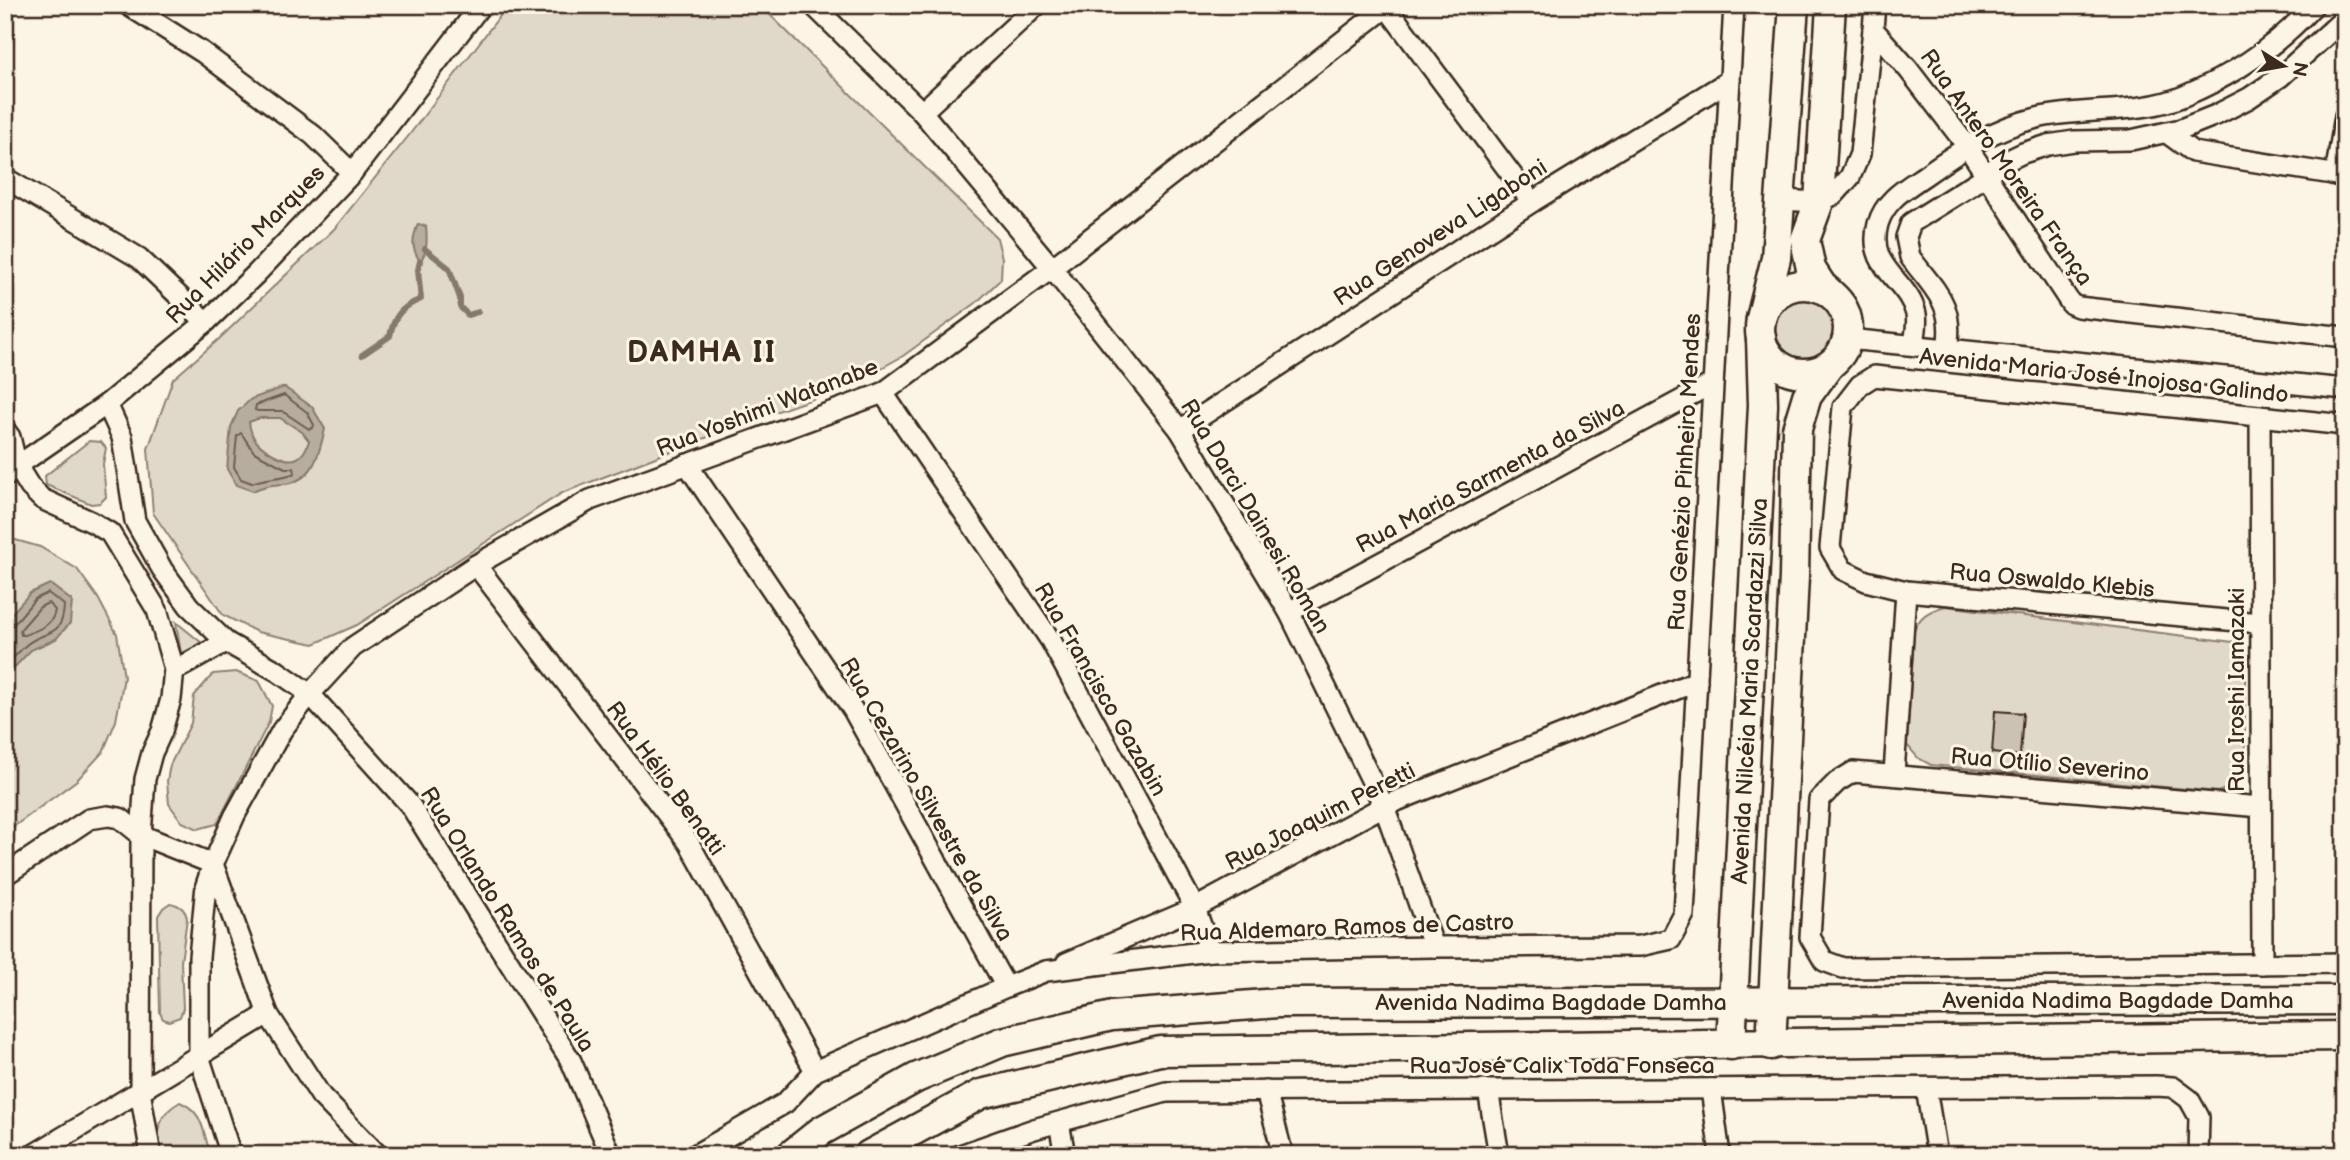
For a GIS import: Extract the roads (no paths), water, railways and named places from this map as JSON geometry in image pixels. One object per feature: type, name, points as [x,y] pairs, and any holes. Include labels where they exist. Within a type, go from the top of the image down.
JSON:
[{"type":"street","points":[[128,5],[202,52],[247,85],[313,135],[352,173]]},
{"type":"street","name":"Rua Hilário Marques","points":[[11,472],[107,404],[206,322],[256,274],[352,173],[481,5]]},
{"type":"street","name":"Rua Darci Dainesi Roman","points":[[813,5],[922,112],[1052,268],[1180,430],[1290,611],[1384,806],[1434,947]]},
{"type":"street","points":[[922,112],[1037,5]]},
{"type":"street","name":"Rua Genézio Pinheiro Mendes","points":[[1671,939],[1684,914],[1734,5]]},
{"type":"street","name":"Avenida Nilcéia Maria Scardazzi Silva","points":[[1731,1045],[1763,405],[1761,328],[1776,258],[1794,5]]},
{"type":"street","points":[[1830,293],[1803,285],[1788,288],[1776,295],[1767,306],[1761,328],[1766,350],[1774,362],[1786,370],[1807,373],[1828,367],[1843,350],[1847,339],[1846,313],[1839,302],[1830,293],[1822,286],[1811,269],[1805,250],[1805,240],[1819,202],[1831,5]]},
{"type":"street","points":[[1780,201],[1819,202],[1844,185],[1854,169],[1860,154],[1875,5]]},
{"type":"street","points":[[1914,345],[1916,313],[1881,261],[1876,244],[1884,210],[1895,196],[1967,146],[2008,126],[2038,117],[2126,109],[2182,97],[2264,52],[2294,27],[2314,5]]},
{"type":"street","points":[[1387,6],[1532,202]]},
{"type":"street","name":"Rua Yoshimi Watanabe","points":[[232,1155],[216,1114],[199,1056],[199,957],[206,885],[235,815],[282,730],[310,694],[353,648],[476,565],[590,500],[883,393],[1052,268],[1387,6]]},
{"type":"street","points":[[1947,349],[1950,332],[1948,312],[1910,257],[1906,242],[1911,223],[1986,176],[1998,165],[2048,145],[2074,141],[2131,140],[2167,133],[2216,116],[2280,77],[2345,18]]},
{"type":"street","name":"Rua Antero Moreira França","points":[[1873,29],[1908,69],[1967,146],[2071,304],[2102,310],[2345,337]]},
{"type":"street","name":"Rua Genoveva Ligaboni","points":[[1180,430],[1532,202],[1730,80]]},
{"type":"street","points":[[2167,133],[2193,152],[2340,175],[2345,116]]},
{"type":"street","points":[[5,178],[139,258],[206,322]]},
{"type":"street","points":[[1878,227],[1907,232]]},
{"type":"street","points":[[1847,339],[2345,389]]},
{"type":"street","name":"Avenida Nilcéia Maria Scardazzi Silva","points":[[1771,1045],[1794,576],[1797,429],[1807,396],[1828,367]]},
{"type":"street","name":"Avenida Maria José Inojosa Galindo","points":[[1843,570],[1830,548],[1843,407],[1860,385],[1874,376],[2345,425]]},
{"type":"street","name":"Rua Maria Sarmenta da Silva","points":[[1290,611],[1713,383]]},
{"type":"street","name":"Rua Francisco Gazabin","points":[[883,393],[1051,641],[1195,908],[1210,951]]},
{"type":"street","name":"Rua Orlando Ramos de Paula","points":[[107,404],[122,438],[135,521],[162,569],[189,606],[226,642],[277,671],[310,694],[410,806],[571,1061],[611,1155]]},
{"type":"street","name":"Rua Iroshi Iamazaki","points":[[2260,416],[2262,964]]},
{"type":"street","points":[[5,430],[10,437],[11,472],[42,499],[110,533],[157,610],[174,669],[171,699],[145,779],[141,835],[140,1091],[151,1155]]},
{"type":"street","name":"Rua Cezarino Silvestre da Silva","points":[[687,464],[853,710],[1006,987]]},
{"type":"street","name":"Rua Hélio Benatti","points":[[476,565],[689,843],[815,1071]]},
{"type":"street","name":"Rua Oswaldo Klebis","points":[[1843,570],[1866,581],[1906,591],[2260,623]]},
{"type":"street","points":[[1755,575],[1794,576]]},
{"type":"street","points":[[1894,774],[1906,591]]},
{"type":"street","points":[[174,669],[226,642]]},
{"type":"street","name":"Rua Joaquim Peretti","points":[[1046,971],[1195,908],[1384,806],[1697,681]]},
{"type":"street","points":[[1745,770],[1784,772]]},
{"type":"street","name":"Rua Otílio Severino","points":[[1837,782],[1853,772],[1894,774],[2261,807]]},
{"type":"street","name":"Avenida Nadima Bagdade Damha","points":[[1837,782],[1819,800],[1810,937],[1824,961],[1843,968],[2345,963]]},
{"type":"street","points":[[5,876],[89,819],[108,816],[120,818],[141,835],[213,864],[268,1014],[321,1096],[378,1155]]},
{"type":"street","name":"Rua Aldemaro Ramos de Castro","points":[[695,1155],[785,1103],[815,1071],[1046,971],[1210,951],[1640,946],[1671,939]]},
{"type":"street","name":"Avenida Nadima Bagdade Damha","points":[[791,1155],[821,1131],[916,1078],[1002,1042],[1112,1016],[1278,1003],[2345,1000]]},
{"type":"street","points":[[33,1155],[268,1014]]},
{"type":"street","name":"Avenida Nadima Bagdade Damha","points":[[869,1155],[981,1094],[1160,1051],[2345,1036]]},
{"type":"street","points":[[1926,1087],[1937,1155]]},
{"type":"street","name":"Rua José Calix Toda Fonseca","points":[[960,1155],[1166,1092],[2173,1087],[2189,1099],[2199,1117],[2199,1155]]},
{"type":"street","points":[[1711,1089],[1720,1155]]},
{"type":"street","points":[[1488,1090],[1499,1155]]},
{"type":"street","points":[[1266,1091],[1283,1155]]},
{"type":"street","points":[[1059,1123],[1065,1155]]},
{"type":"water","points":[[418,224],[426,226],[427,240],[420,261],[413,243]]},
{"type":"water","points":[[284,387],[312,407],[325,429],[314,464],[303,477],[253,491],[236,485],[227,469],[231,427],[238,411],[251,399]],"holes":[[[260,418],[280,418],[302,432],[309,441],[304,452],[292,460],[275,455],[261,446],[252,434],[249,422]]]},
{"type":"water","points":[[50,584],[72,601],[70,623],[56,639],[31,650],[5,677],[5,621],[30,593]]},
{"type":"waterway","points":[[425,249],[449,268],[460,298],[460,307],[468,315],[478,312]]},
{"type":"waterway","points":[[362,355],[390,336],[400,313],[421,299],[418,270],[420,261]]},
{"type":"district","name":"DAMHA II","points":[[702,352]]}]
